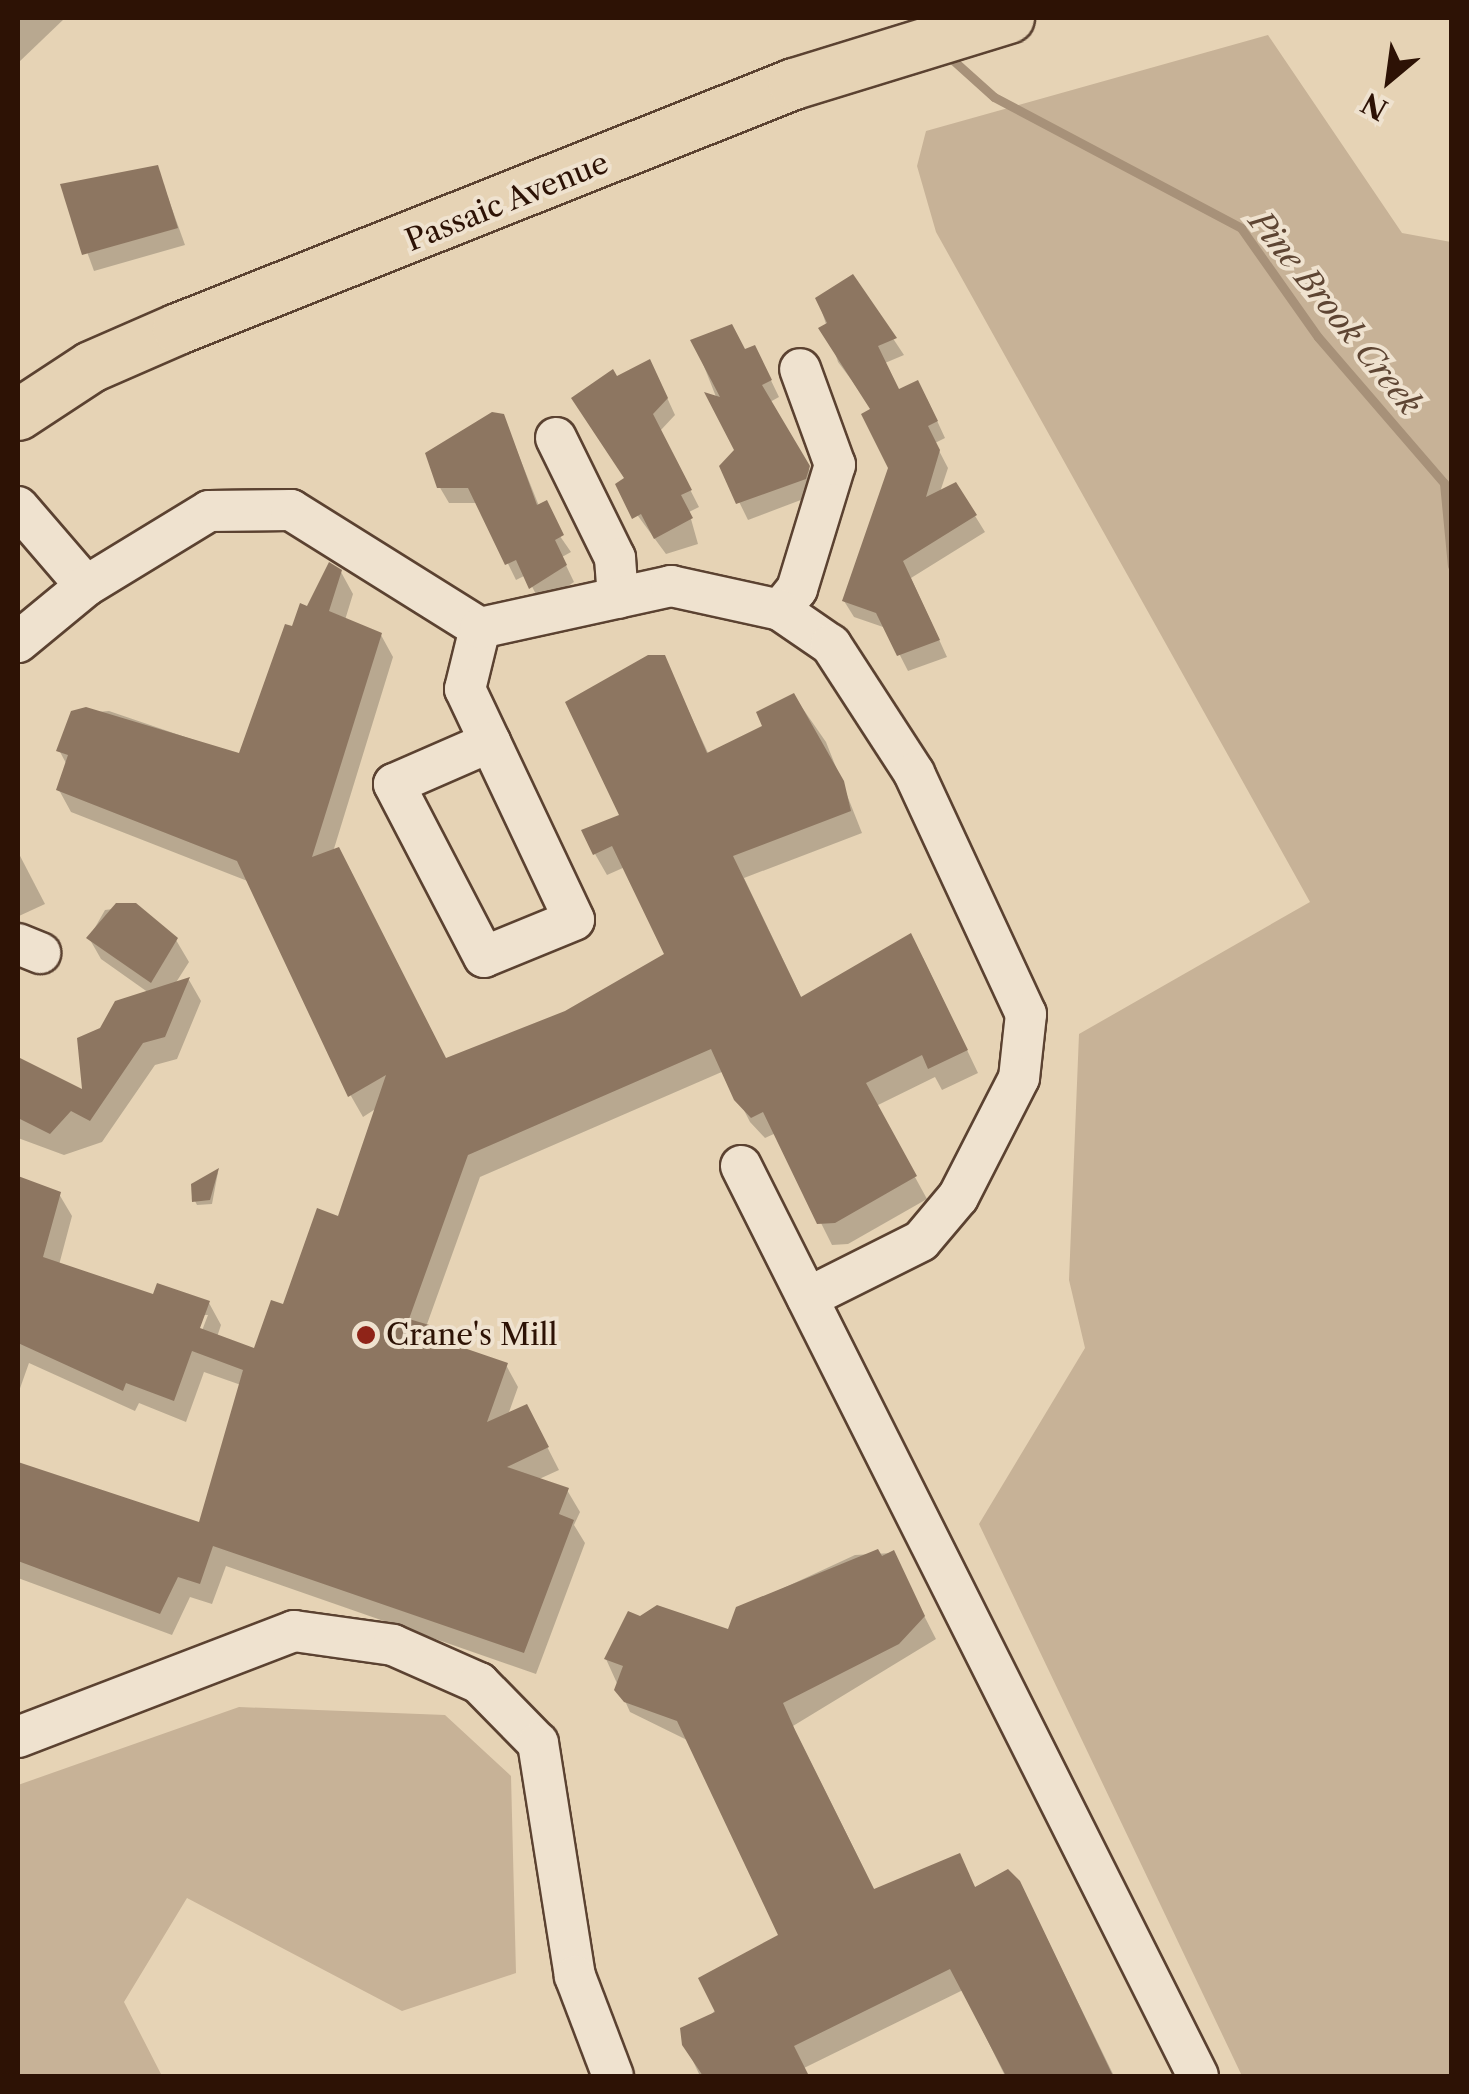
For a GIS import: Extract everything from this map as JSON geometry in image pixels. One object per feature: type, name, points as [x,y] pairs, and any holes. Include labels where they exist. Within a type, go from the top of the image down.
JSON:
[{"type":"main road","name":"Passaic Avenue","points":[[18,415],[91,367],[178,328],[890,53],[978,24]]},
{"type":"street","points":[[780,610],[797,590],[834,464],[800,369]]},
{"type":"street","points":[[556,438],[615,558],[618,598]]},
{"type":"street","points":[[18,506],[86,586]]},
{"type":"street","points":[[18,642],[86,586],[209,510],[290,510],[480,628],[671,586],[780,610],[831,645],[875,704],[1026,1014],[1019,1078],[958,1196],[921,1240],[807,1298]]},
{"type":"street","points":[[480,628],[465,689],[574,920],[484,957],[394,784],[490,742]]},
{"type":"street","points":[[741,1166],[1198,2076]]},
{"type":"street","points":[[18,1737],[294,1631],[393,1645],[479,1683],[538,1743],[574,1976],[612,2076]]},
{"type":"shaded area","points":[[1268,35],[1402,233],[1451,242],[1451,2076],[1242,2076],[979,1524],[1085,1348],[1069,1280],[1079,1034],[1310,902],[936,232],[917,166],[926,131]]},
{"type":"shaded area","points":[[239,1707],[445,1715],[511,1776],[516,1973],[402,2011],[187,1898],[124,2002],[162,2076],[18,2076],[18,1785]]},
{"type":"building","points":[[158,165],[178,228],[82,255],[60,184]]},
{"type":"building","points":[[853,274],[897,338],[878,346],[899,389],[918,380],[938,421],[928,426],[940,450],[926,497],[956,482],[977,515],[903,561],[940,640],[897,656],[876,613],[842,601],[888,468],[861,414],[870,409],[818,328],[827,323],[815,298]]},
{"type":"building","points":[[732,324],[745,349],[755,345],[772,380],[762,385],[810,466],[806,479],[736,504],[719,466],[734,450],[704,392],[720,397],[690,340]]},
{"type":"building","points":[[650,359],[668,398],[653,414],[692,490],[681,495],[693,518],[654,539],[641,514],[632,519],[615,484],[624,478],[571,398],[613,369],[617,376]]},
{"type":"building","points":[[492,412],[504,414],[537,505],[547,500],[564,535],[555,540],[567,565],[529,589],[516,560],[505,565],[468,488],[437,488],[425,453]]},
{"type":"building","name":"Crane's Mill","points":[[329,562],[342,570],[329,611],[382,633],[312,857],[339,847],[446,1058],[565,1011],[664,954],[612,846],[593,855],[581,830],[619,815],[565,702],[648,655],[665,655],[707,753],[762,726],[756,712],[794,693],[844,781],[851,811],[733,856],[801,997],[911,933],[968,1050],[928,1069],[922,1055],[866,1083],[917,1176],[835,1223],[817,1224],[763,1112],[751,1118],[734,1100],[711,1049],[468,1155],[409,1319],[436,1327],[432,1337],[508,1363],[487,1422],[527,1404],[549,1447],[507,1467],[569,1488],[559,1514],[574,1520],[524,1653],[213,1546],[200,1584],[178,1577],[160,1614],[18,1561],[18,1462],[199,1522],[243,1370],[192,1351],[174,1401],[126,1383],[123,1391],[18,1343],[18,1176],[61,1192],[43,1257],[153,1294],[157,1283],[210,1301],[200,1328],[254,1348],[271,1300],[283,1304],[317,1208],[338,1216],[386,1075],[348,1097],[237,861],[56,790],[68,755],[56,751],[71,711],[86,707],[239,753],[285,624],[292,626],[300,603],[307,606]]},
{"type":"building","points":[[116,903],[136,903],[178,938],[151,983],[86,938]]},
{"type":"building","points":[[190,977],[165,1037],[143,1043],[90,1121],[71,1111],[50,1134],[18,1118],[18,1057],[82,1089],[77,1038],[100,1028],[115,1001]]},
{"type":"building","points":[[219,1168],[210,1200],[192,1202],[191,1184]]},
{"type":"building","points":[[878,1549],[882,1556],[894,1550],[925,1616],[899,1644],[783,1703],[795,1730],[874,1889],[960,1853],[975,1887],[1008,1869],[1020,1881],[1113,2076],[1006,2076],[950,1969],[794,2046],[809,2076],[703,2076],[682,2045],[680,2028],[715,2012],[698,1978],[778,1935],[677,1721],[624,1702],[614,1690],[623,1666],[604,1659],[628,1611],[640,1616],[657,1605],[728,1629],[736,1607]]},
{"type":"waterway","name":"Pine Brook Creek","points":[[945,53],[994,97],[1241,228],[1318,337],[1444,483],[1452,566]]},
{"type":"place","name":"Crane's Mill","points":[[366,1335]]}]
